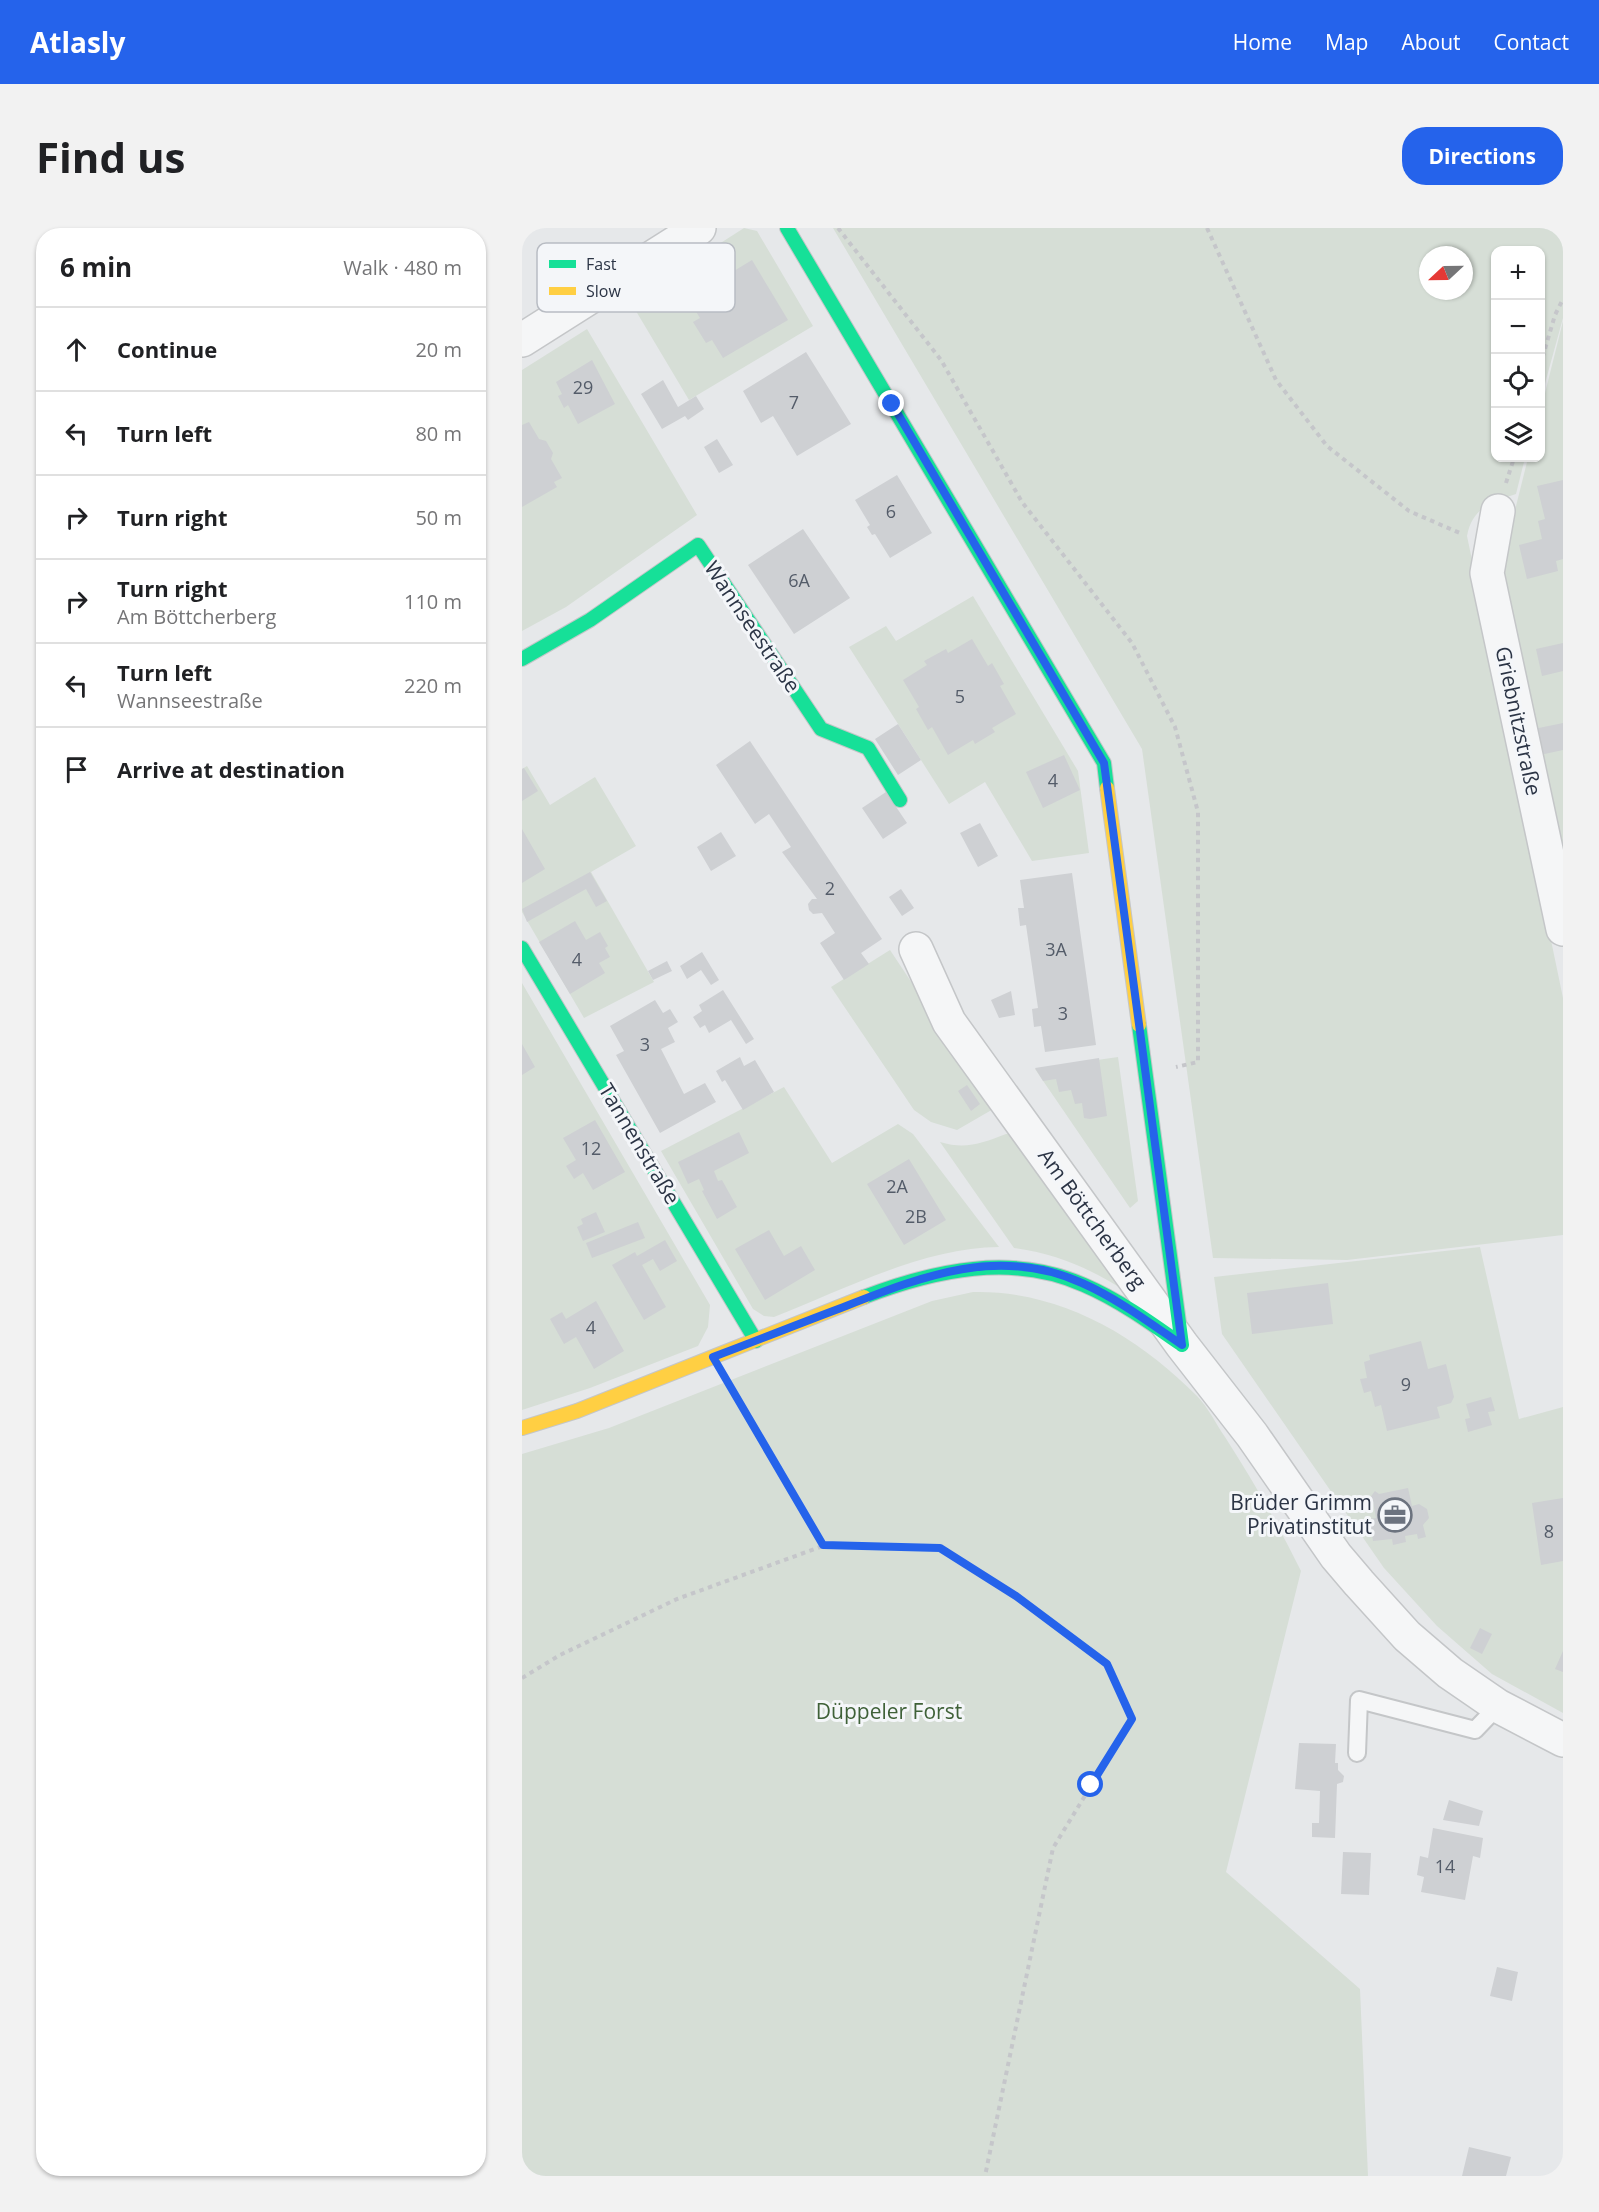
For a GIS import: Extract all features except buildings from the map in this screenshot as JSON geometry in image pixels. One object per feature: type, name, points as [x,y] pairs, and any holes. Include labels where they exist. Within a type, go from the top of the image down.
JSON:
[{"type":"street","points":[[675,243],[699,228]]},
{"type":"street","points":[[787,228],[1104,763],[1148,1072],[1182,1345],[1252,1435],[1336,1556],[1379,1607],[1407,1636],[1450,1673],[1498,1706],[1563,1740]]},
{"type":"street","points":[[522,340],[566,312]]},
{"type":"street","name":"Griebnitzstraße","points":[[1498,511],[1487,573],[1563,929]]},
{"type":"street","name":"Wannseestraße","points":[[522,659],[557,641],[627,597],[698,545],[821,729],[868,748],[900,800]]},
{"type":"street","name":"Tannenstraße","points":[[522,948],[756,1341]]},
{"type":"street","name":"Am Böttcherberg","points":[[916,949],[949,1022],[1182,1345]]},
{"type":"street","name":"Am Böttcherberg","points":[[522,1428],[577,1411],[938,1272],[992,1266],[1047,1272],[1080,1282],[1121,1303],[1182,1345]]},
{"type":"lane","points":[[1357,1753],[1359,1700],[1475,1730],[1498,1706]]},
{"type":"path","points":[[838,228],[941,360],[1022,502],[1132,643],[1175,727],[1198,812],[1198,1062],[1148,1072]]},
{"type":"path","points":[[1207,228],[1276,380],[1327,446],[1409,511],[1492,547]]},
{"type":"path","points":[[1544,354],[1563,299]]},
{"type":"path","points":[[713,1357],[823,1545]]},
{"type":"path","points":[[522,1678],[560,1655],[677,1599],[823,1545],[940,1548],[1016,1596],[1107,1664],[1132,1719],[1053,1848],[985,2176]]},
{"type":"green space","points":[[744,228],[757,231],[813,326],[689,400],[637,312],[735,312],[735,243],[721,243]]},
{"type":"green space","points":[[833,228],[1563,228],[1563,318],[1545,383],[1545,246],[1491,246],[1491,462],[1524,462],[1516,494],[1491,503],[1478,513],[1473,519],[1467,536],[1563,998],[1563,1235],[1347,1260],[1213,1258],[1142,749]]},
{"type":"green space","points":[[1563,321],[1563,862],[1500,570],[1527,462],[1545,462],[1545,393]]},
{"type":"green space","points":[[587,329],[697,515],[566,607],[522,631],[522,370]]},
{"type":"green space","points":[[973,596],[1078,771],[1089,853],[1032,861],[985,782],[949,804],[849,647],[886,626],[896,641]]},
{"type":"green space","points":[[527,766],[550,805],[595,777],[636,846],[591,872],[654,982],[584,1018],[522,912],[522,769]]},
{"type":"green space","points":[[890,950],[995,1108],[957,1130],[931,1122],[914,1110],[831,987]]},
{"type":"green space","points":[[522,983],[710,1305],[708,1327],[698,1346],[590,1388],[522,1410]]},
{"type":"green space","points":[[1118,1057],[1138,1201],[1130,1208],[1035,1069]]},
{"type":"green space","points":[[784,1087],[832,1163],[898,1124],[913,1134],[999,1247],[942,1254],[913,1262],[774,1317],[764,1316],[753,1309],[661,1151]]},
{"type":"green space","points":[[1010,1134],[1130,1294],[1075,1264],[1046,1254],[1014,1248],[940,1142],[966,1145],[981,1143]]},
{"type":"green space","points":[[1480,1247],[1519,1419],[1563,1407],[1563,1713],[1492,1674],[1437,1626],[1384,1568],[1222,1334],[1214,1277]]},
{"type":"green space","name":"Düppeler Forst","points":[[973,1292],[1005,1293],[1066,1308],[1095,1320],[1122,1336],[1174,1374],[1208,1410],[1274,1519],[1301,1571],[1226,1872],[1360,1989],[1368,2176],[522,2176],[522,1454],[609,1428],[932,1301]]},
{"type":"traffic: fast","points":[[787,228],[1104,763],[1107,788]]},
{"type":"traffic: fast","points":[[522,659],[590,620],[698,545],[821,729],[868,748],[900,800]]},
{"type":"traffic: fast","points":[[522,948],[756,1341]]},
{"type":"traffic: fast","points":[[1139,1025],[1182,1345]]},
{"type":"traffic: fast","points":[[864,1297],[918,1279],[946,1273],[1001,1268],[1029,1270],[1057,1275],[1097,1291],[1134,1312],[1182,1345]]},
{"type":"traffic: slow","points":[[1107,788],[1139,1025]]},
{"type":"traffic: slow","points":[[522,1428],[577,1411],[864,1297]]},
{"type":"place","name":"Brüder Grimm Privatinstitut","points":[[1395,1515]]},
{"type":"route","points":[[892,404],[1104,763],[1142,1046],[1148,1072],[1182,1345],[1121,1303],[1080,1282],[1047,1272],[1010,1266],[992,1266],[938,1272],[713,1357],[823,1545],[940,1548],[1016,1596],[1107,1664],[1132,1719],[1091,1785]]}]
